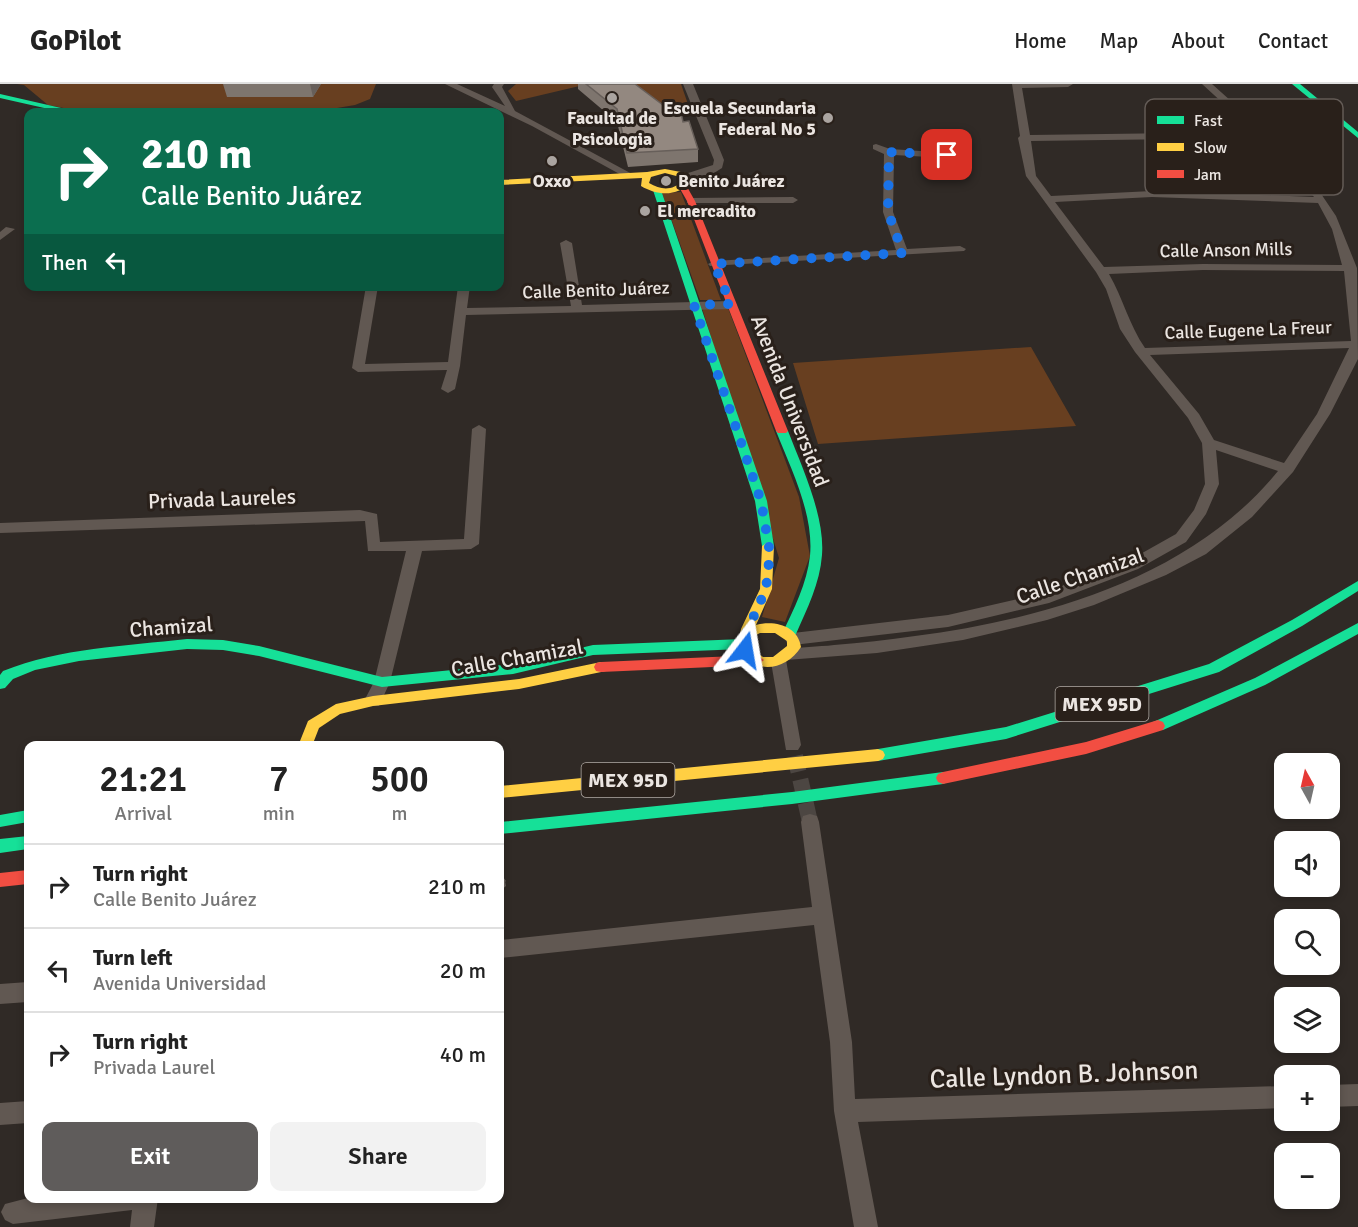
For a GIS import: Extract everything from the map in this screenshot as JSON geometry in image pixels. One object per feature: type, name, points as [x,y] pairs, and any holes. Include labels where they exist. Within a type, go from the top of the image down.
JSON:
[{"type":"main road","points":[[1296,84],[1314,99]]},
{"type":"main road","points":[[1315,84],[1333,99]]},
{"type":"main road","points":[[1,98],[50,108]]},
{"type":"main road","points":[[1343,107],[1358,119]]},
{"type":"main road","points":[[1343,123],[1358,136]]},
{"type":"main road","points":[[504,183],[647,175],[672,171],[684,182],[671,190],[657,190],[644,184],[647,175]]},
{"type":"main road","name":"Avenida Universidad","points":[[684,182],[714,264],[790,451],[810,512],[817,553],[810,584],[788,647]]},
{"type":"main road","points":[[657,190],[761,501],[770,553],[766,589],[746,638],[750,656],[757,660]]},
{"type":"main road","name":"MEX 95D","points":[[504,791],[896,753],[1006,733],[1214,668],[1297,623],[1358,585]]},
{"type":"main road","name":"Calle Chamizal","points":[[307,741],[313,725],[336,709],[373,701],[519,684],[590,668],[757,660],[788,647],[768,626],[746,638],[592,650],[513,669],[382,682]]},
{"type":"main road","name":"MEX 95D","points":[[504,828],[853,791],[984,772],[1168,724],[1237,696],[1311,659],[1358,628]]},
{"type":"main road","name":"Chamizal","points":[[0,684],[8,675],[33,665],[80,656],[187,644],[223,645],[259,651],[382,682]]},
{"type":"main road","points":[[0,820],[24,817]]},
{"type":"main road","points":[[0,846],[24,843]]},
{"type":"main road","points":[[0,880],[24,877]]},
{"type":"street","points":[[450,84],[501,108]]},
{"type":"street","points":[[499,84],[497,87],[509,105],[510,112]]},
{"type":"street","points":[[684,182],[718,166],[718,160],[688,84]]},
{"type":"street","points":[[1017,84],[1068,84]]},
{"type":"street","name":"Calle Chamizal","points":[[788,647],[948,621],[1043,599],[1133,565],[1181,538],[1200,511],[1212,484],[1209,442],[1194,417],[1141,352],[1126,329],[1112,289],[1101,271],[1031,176],[1023,138],[1017,84]]},
{"type":"street","points":[[1207,84],[1223,99]]},
{"type":"street","points":[[504,109],[629,175]]},
{"type":"street","points":[[1023,138],[1145,136]]},
{"type":"street","points":[[876,147],[889,152],[947,155]]},
{"type":"street","points":[[889,152],[888,212],[903,253]]},
{"type":"street","points":[[1047,199],[1145,194]]},
{"type":"street","points":[[1180,195],[1322,200]]},
{"type":"street","points":[[1318,195],[1344,243],[1350,268],[1357,344]]},
{"type":"street","points":[[691,201],[793,200]]},
{"type":"street","points":[[0,237],[10,229]]},
{"type":"street","points":[[566,243],[578,308]]},
{"type":"street","points":[[714,264],[960,249]]},
{"type":"street","name":"Calle Anson Mills","points":[[1101,271],[1203,267],[1350,268]]},
{"type":"street","points":[[371,291],[358,368],[454,366]]},
{"type":"street","points":[[448,389],[454,366],[464,291]]},
{"type":"street","name":"Calle Benito Juárez","points":[[462,312],[731,304]]},
{"type":"street","name":"Calle Chamizal","points":[[788,647],[960,636],[1099,598],[1168,568],[1211,544],[1258,501],[1288,469],[1325,412],[1357,344]]},
{"type":"street","name":"Calle Eugene La Freur","points":[[1141,352],[1357,344]]},
{"type":"street","points":[[373,701],[382,682],[415,547],[471,544],[478,429]]},
{"type":"street","points":[[1209,442],[1288,469]]},
{"type":"street","name":"Privada Laureles","points":[[0,528],[360,515],[372,517],[374,522],[373,547],[415,547]]},
{"type":"street","points":[[788,647],[792,745]]},
{"type":"street","points":[[810,822],[841,1042],[845,1110],[866,1227]]},
{"type":"street","points":[[504,949],[823,915]]},
{"type":"street","points":[[0,994],[24,992]]},
{"type":"street","points":[[1340,1096],[1358,1095]]},
{"type":"street","name":"Calle Lyndon B. Johnson","points":[[845,1110],[1274,1097]]},
{"type":"street","points":[[0,1114],[24,1112]]},
{"type":"street","points":[[13,1212],[93,1203]]},
{"type":"street","points":[[142,1227],[145,1203]]},
{"type":"shaded area","points":[[17,84],[376,84],[370,99],[355,105],[337,108],[63,108],[48,105],[24,85]]},
{"type":"shaded area","points":[[516,84],[588,84],[516,101],[508,91]]},
{"type":"shaded area","points":[[622,84],[681,84],[691,113],[654,115]]},
{"type":"shaded area","points":[[681,192],[721,300],[700,300],[662,193]]},
{"type":"shaded area","points":[[702,308],[728,308],[799,497],[810,556],[785,622],[762,617],[779,558]]},
{"type":"shaded area","points":[[1031,347],[1076,426],[818,444],[793,363]]},
{"type":"building","points":[[586,84],[635,84],[667,108],[680,108],[683,122],[689,121],[698,149],[627,153],[617,109]]},
{"type":"tunnel","points":[[795,756],[810,822]]},
{"type":"traffic: fast","points":[[1296,84],[1314,99]]},
{"type":"traffic: fast","points":[[0,96],[52,108]]},
{"type":"traffic: fast","points":[[1343,123],[1358,136]]},
{"type":"traffic: fast","points":[[657,190],[761,501],[768,546]]},
{"type":"traffic: fast","points":[[782,431],[805,493],[816,543],[812,576],[789,634]]},
{"type":"traffic: fast","points":[[878,755],[1006,733],[1214,668],[1297,623],[1358,585]]},
{"type":"traffic: fast","points":[[1158,726],[1260,682],[1358,628]]},
{"type":"traffic: fast","points":[[0,684],[8,675],[33,665],[79,656],[187,644],[223,645],[259,651],[382,682],[513,669],[593,650],[743,644]]},
{"type":"traffic: fast","points":[[504,828],[792,798],[943,778]]},
{"type":"traffic: fast","points":[[0,821],[24,817]]},
{"type":"traffic: fast","points":[[0,846],[24,843]]},
{"type":"traffic: slow","points":[[665,171],[683,175],[687,181],[678,189],[661,191],[644,184],[647,175],[665,171]]},
{"type":"traffic: slow","points":[[504,183],[647,175]]},
{"type":"traffic: slow","points":[[748,633],[766,628],[778,629],[793,639],[794,647],[783,658],[771,663],[758,660],[745,650],[748,629],[766,589],[768,546]]},
{"type":"traffic: slow","points":[[307,741],[313,725],[336,709],[373,701],[519,684],[601,667]]},
{"type":"traffic: slow","points":[[504,792],[878,755]]},
{"type":"traffic: jam","points":[[683,187],[691,201],[782,431]]},
{"type":"traffic: jam","points":[[601,667],[757,660]]},
{"type":"traffic: jam","points":[[943,778],[1086,748],[1158,726]]},
{"type":"traffic: jam","points":[[0,880],[24,877]]},
{"type":"place","name":"Facultad de Psicologia","points":[[612,98]]},
{"type":"place","name":"Escuela Secundaria Federal No 5","points":[[828,118]]},
{"type":"place","name":"Oxxo","points":[[552,161]]},
{"type":"place","name":"Benito Juárez","points":[[666,181]]},
{"type":"place","name":"El mercadito","points":[[645,211]]},
{"type":"route","points":[[745,650],[744,638],[766,589],[770,553],[761,501],[694,305],[731,304],[714,264],[903,253],[888,212],[886,198],[889,152],[947,155]]}]
